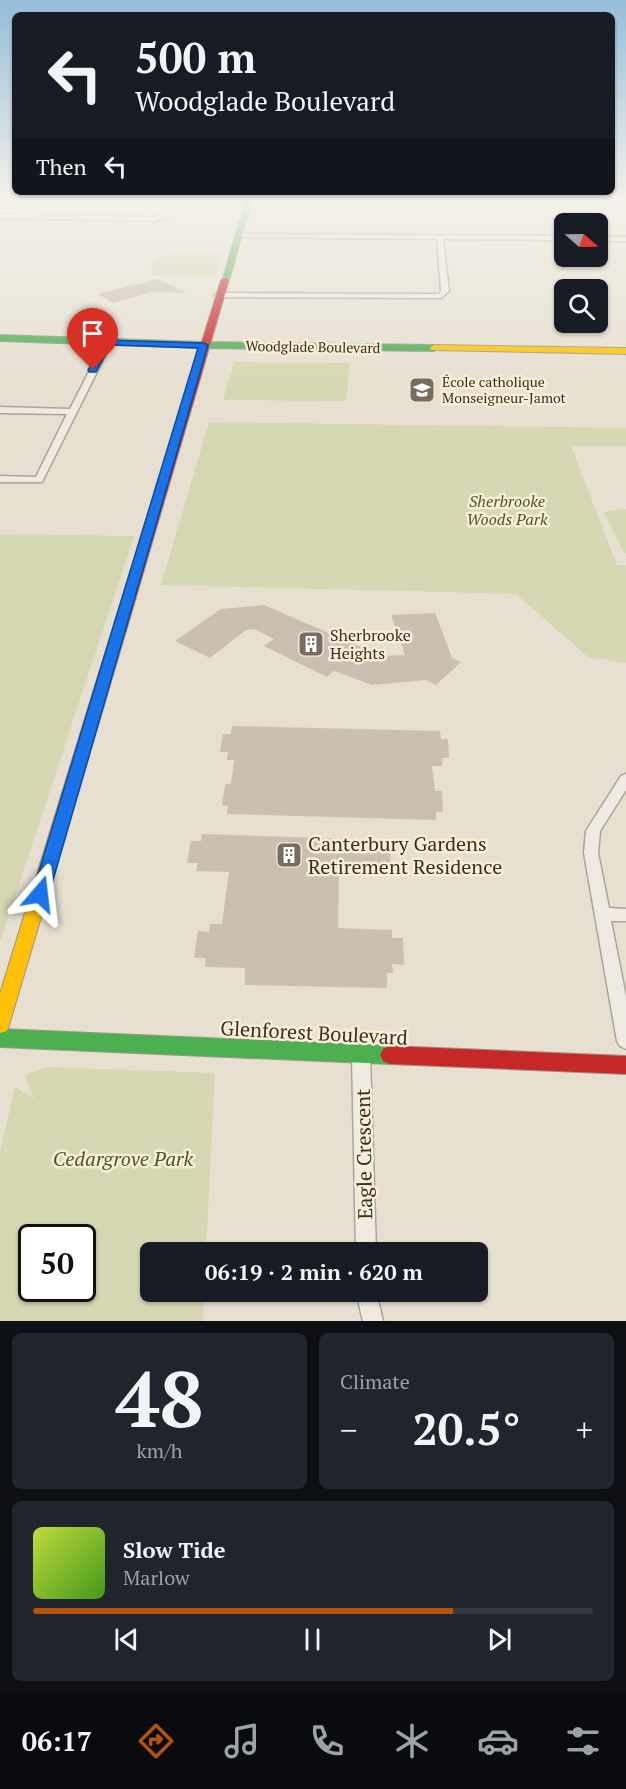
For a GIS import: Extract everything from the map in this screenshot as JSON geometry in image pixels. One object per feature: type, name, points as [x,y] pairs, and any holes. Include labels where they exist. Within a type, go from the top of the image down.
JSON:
[{"type":"main road","points":[[0,1025],[230,261]]},
{"type":"main road","name":"Woodglade Boulevard","points":[[0,338],[204,345],[626,351]]},
{"type":"main road","name":"Glenforest Boulevard","points":[[0,1038],[626,1065]]},
{"type":"street","points":[[219,295],[441,296],[445,291],[442,261]]},
{"type":"street","points":[[0,479],[39,480],[108,342]]},
{"type":"street","points":[[0,410],[72,412]]},
{"type":"street","points":[[626,779],[593,831],[591,853],[626,1041]]},
{"type":"street","points":[[603,914],[626,915]]},
{"type":"street","name":"Eagle Crescent","points":[[361,1055],[366,1242]]},
{"type":"street","points":[[367,1302],[373,1321]]},
{"type":"green space","points":[[220,261],[215,277],[149,275],[154,262]]},
{"type":"green space","points":[[234,362],[350,363],[346,401],[223,400]]},
{"type":"green space","name":"Sherbrooke Woods Park","points":[[209,422],[626,428],[626,446],[571,446],[617,565],[626,565],[626,663],[588,657],[516,594],[161,585]]},
{"type":"green space","points":[[626,509],[626,553],[624,553],[604,512]]},
{"type":"green space","points":[[0,534],[134,536],[0,942]]},
{"type":"green space","name":"Cedargrove Park","points":[[46,1067],[215,1073],[207,1242],[140,1242],[140,1302],[204,1302],[203,1321],[0,1321],[0,1152],[15,1087],[34,1099],[25,1075]]},
{"type":"building","points":[[158,279],[187,293],[152,292],[113,303],[98,294]]},
{"type":"building","name":"Sherbrooke Heights","points":[[264,605],[382,656],[405,655],[391,615],[435,613],[452,658],[461,662],[436,685],[426,680],[372,685],[334,671],[327,677],[264,646],[274,639],[254,629],[246,630],[210,658],[175,641],[221,609]]},
{"type":"building","points":[[232,726],[440,731],[441,739],[448,739],[449,758],[442,758],[442,766],[432,766],[435,791],[442,791],[443,812],[436,812],[436,820],[227,814],[228,806],[222,805],[225,784],[231,784],[234,760],[227,760],[228,752],[220,752],[223,734],[231,734]]},
{"type":"building","points":[[202,834],[380,840],[380,847],[390,847],[391,869],[380,869],[380,876],[339,875],[338,928],[392,930],[392,938],[403,938],[404,965],[392,964],[393,973],[387,973],[387,988],[245,985],[245,968],[205,967],[206,958],[194,958],[198,931],[209,932],[210,924],[222,924],[229,872],[196,871],[198,863],[187,863],[191,841],[201,841]]},
{"type":"traffic: fast","points":[[225,280],[231,261]]},
{"type":"traffic: fast","points":[[0,338],[204,345],[434,348]]},
{"type":"traffic: fast","points":[[0,1038],[390,1055]]},
{"type":"traffic: slow","points":[[434,348],[626,351]]},
{"type":"traffic: slow","points":[[0,1025],[119,631]]},
{"type":"traffic: jam","points":[[119,631],[225,280]]},
{"type":"traffic: jam","points":[[390,1055],[626,1065]]},
{"type":"place","name":"École catholique Monseigneur-Jamot","points":[[422,390]]},
{"type":"place","name":"Sherbrooke Heights","points":[[311,644]]},
{"type":"place","name":"Canterbury Gardens Retirement Residence","points":[[289,855]]},
{"type":"route","points":[[40,894],[204,345],[108,342],[93,370]]}]
